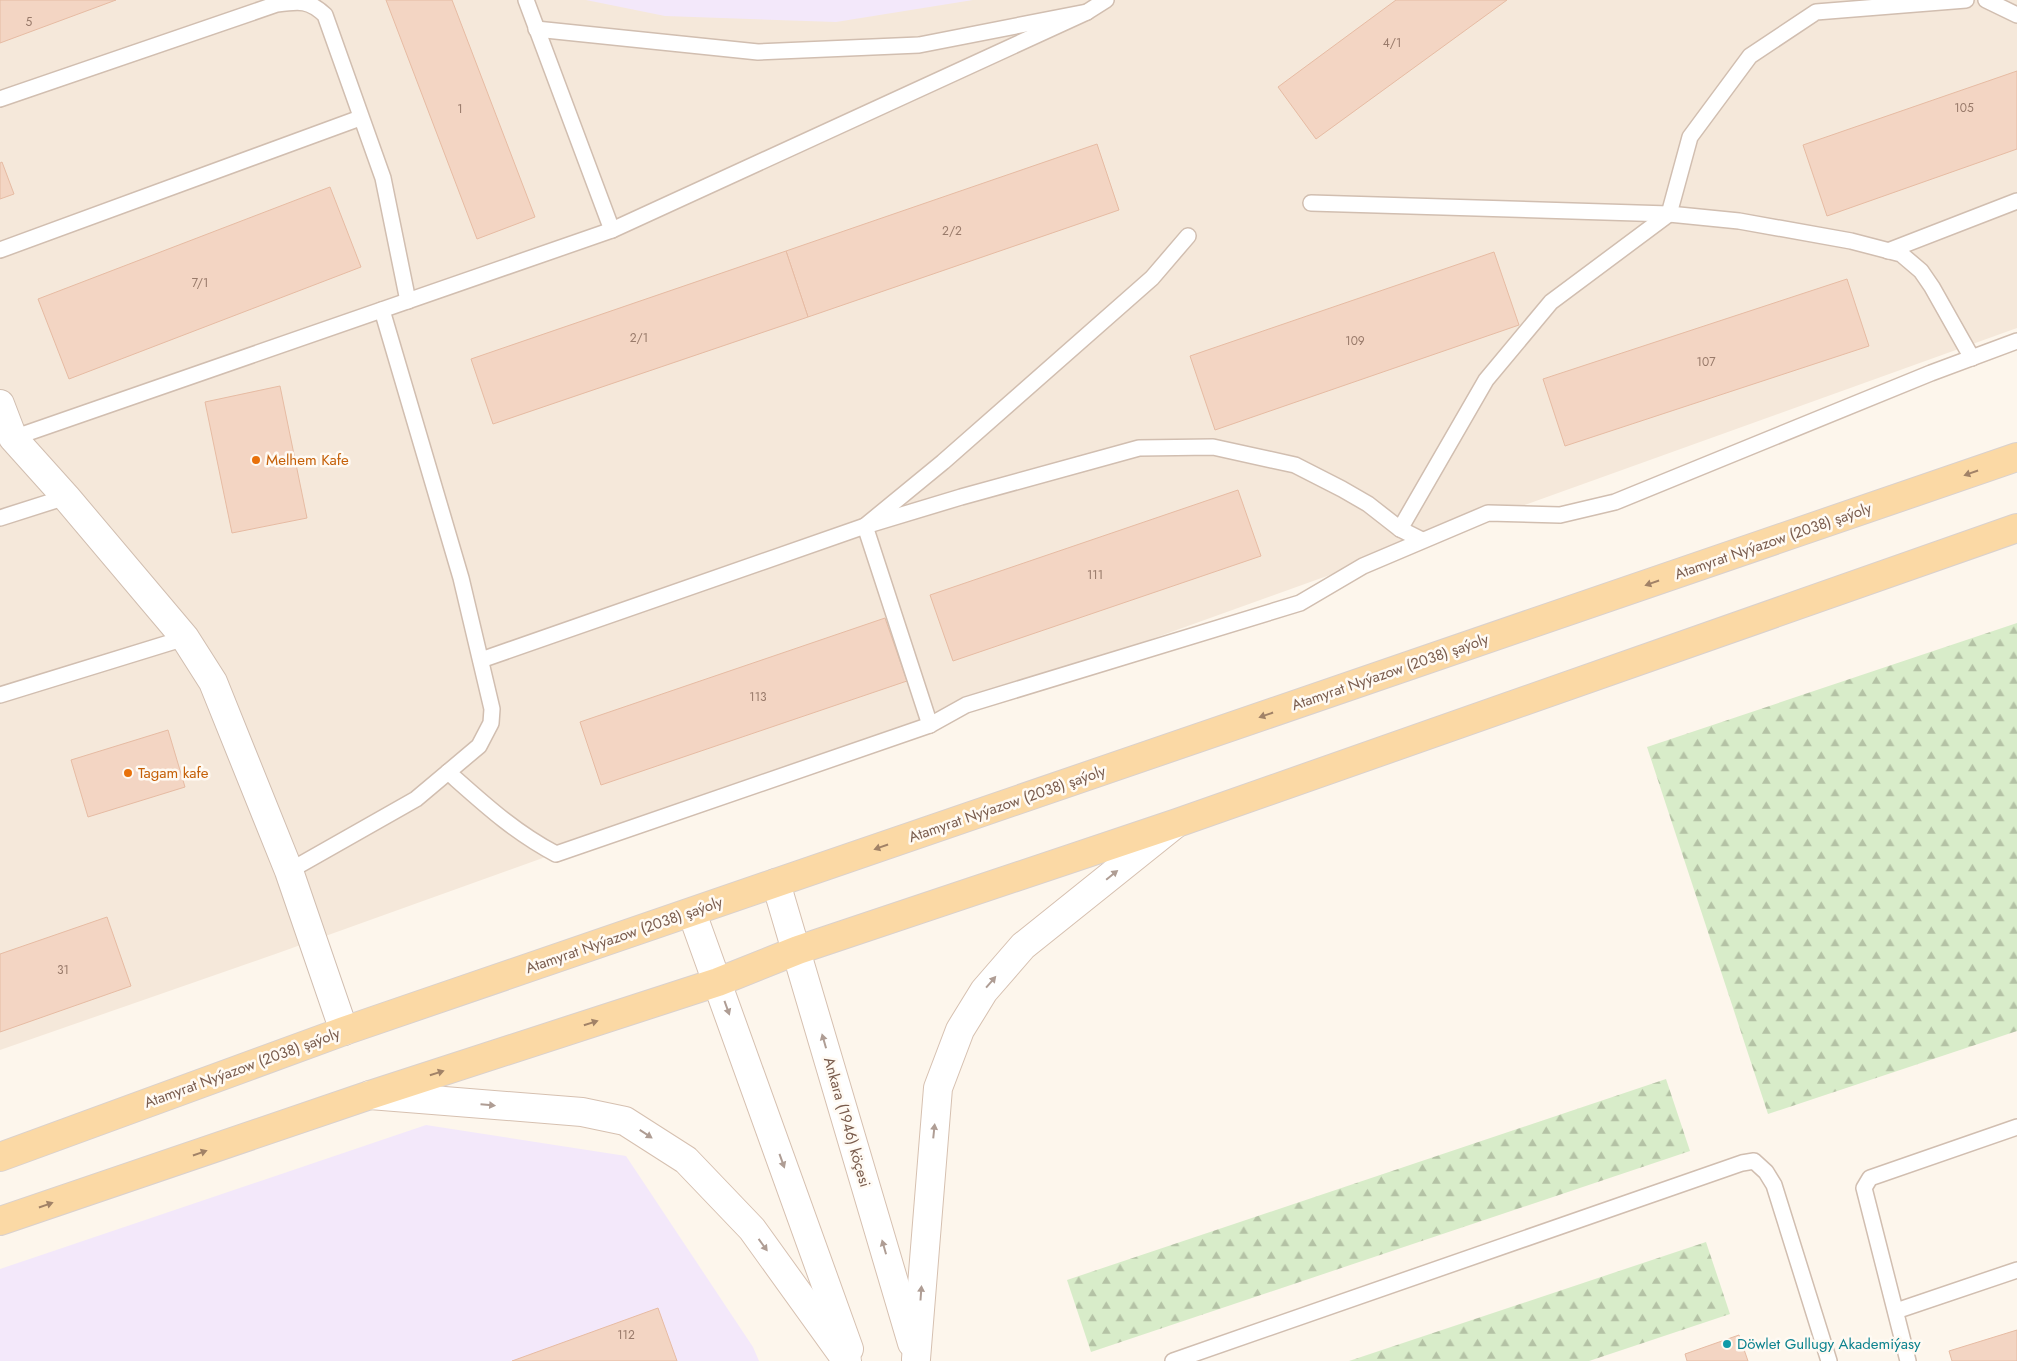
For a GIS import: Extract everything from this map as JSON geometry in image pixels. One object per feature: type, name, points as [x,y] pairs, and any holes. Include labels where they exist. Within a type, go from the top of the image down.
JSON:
[{"type":"main road","points":[[0,404],[13,438],[186,638],[213,682],[289,871],[344,1031]]},
{"type":"main road","name":"Atamyrat Nyýazow (2038) şaýoly","points":[[0,1158],[344,1031],[2017,457]]},
{"type":"main road","points":[[0,1221],[370,1095],[718,982],[798,950],[1177,822],[2017,528]]},
{"type":"main road","points":[[917,1360],[938,1088],[960,1030],[984,991],[1023,946],[1177,822]]},
{"type":"main road","name":"Ankara (1946) köçesi","points":[[776,883],[798,950],[917,1360]]},
{"type":"main road","points":[[692,913],[854,1361]]},
{"type":"main road","points":[[370,1095],[582,1112],[625,1121],[686,1160],[752,1228],[847,1361]]},
{"type":"lane","points":[[526,0],[612,230]]},
{"type":"lane","points":[[13,438],[612,230],[1087,12],[1106,0]]},
{"type":"lane","points":[[1400,529],[1486,380],[1551,302],[1669,214],[1690,137],[1750,56],[1816,12],[1966,0]]},
{"type":"lane","points":[[1986,0],[2017,15]]},
{"type":"lane","points":[[0,99],[278,4],[299,1],[316,6],[325,15],[360,118],[383,178],[408,301]]},
{"type":"lane","points":[[536,28],[758,52],[919,45],[1087,12]]},
{"type":"lane","points":[[0,250],[360,118]]},
{"type":"lane","points":[[1888,251],[2017,201]]},
{"type":"lane","points":[[1311,203],[1669,214],[1739,221],[1851,241],[1901,254],[1920,271],[1932,287],[1972,358]]},
{"type":"lane","points":[[865,526],[944,462],[1152,278],[1188,236]]},
{"type":"lane","points":[[289,871],[416,799],[479,746],[491,723],[492,709],[461,578],[382,310]]},
{"type":"lane","points":[[448,772],[503,820],[530,840],[556,854],[930,725],[966,705],[1300,603],[1363,566],[1488,513],[1560,515],[1615,502],[2017,341]]},
{"type":"lane","points":[[481,660],[865,526],[961,497],[1139,448],[1213,447],[1295,465],[1368,504],[1400,529],[1422,540]]},
{"type":"lane","points":[[0,518],[66,497]]},
{"type":"lane","points":[[865,526],[930,725]]},
{"type":"lane","points":[[0,695],[186,638]]},
{"type":"lane","points":[[1908,1361],[1864,1188],[1870,1178],[2017,1127]]},
{"type":"lane","points":[[1173,1361],[1742,1163],[1754,1161],[1766,1172],[1774,1185],[1829,1361]]},
{"type":"lane","points":[[1896,1311],[2017,1270]]},
{"type":"shaded area","points":[[0,0],[2017,0],[2017,328],[281,952],[0,1050]]},
{"type":"shaded area","points":[[586,0],[973,0],[836,22],[665,16]]},
{"type":"shaded area","points":[[426,1125],[626,1156],[753,1347],[759,1361],[0,1361],[0,1269]]},
{"type":"green space","points":[[2017,623],[2017,1031],[1768,1114],[1647,747]]},
{"type":"green space","points":[[1666,1079],[1690,1151],[1091,1352],[1067,1280]]},
{"type":"green space","points":[[1706,1242],[1730,1314],[1589,1361],[1349,1361]]},
{"type":"building","points":[[0,0],[116,0],[0,43]]},
{"type":"building","points":[[386,0],[452,0],[535,217],[477,239]]},
{"type":"building","points":[[1396,0],[1507,0],[1316,139],[1278,87]]},
{"type":"building","points":[[2017,71],[2017,149],[1827,216],[1803,145]]},
{"type":"building","points":[[1097,144],[1119,210],[808,317],[786,251]]},
{"type":"building","points":[[2,162],[14,194],[0,199],[0,163]]},
{"type":"building","points":[[330,187],[361,267],[69,379],[38,299]]},
{"type":"building","points":[[786,251],[808,317],[493,424],[471,359]]},
{"type":"building","points":[[1494,252],[1519,325],[1215,430],[1190,356]]},
{"type":"building","points":[[1847,279],[1869,346],[1565,446],[1543,379]]},
{"type":"building","name":"Melhem Kafe","points":[[280,386],[307,518],[232,533],[205,402]]},
{"type":"building","points":[[1238,490],[1261,556],[953,661],[930,595]]},
{"type":"building","points":[[885,618],[907,681],[601,785],[580,722]]},
{"type":"building","name":"Tagam kafe","points":[[168,730],[185,787],[88,817],[71,760]]},
{"type":"building","points":[[107,917],[131,986],[0,1032],[0,954]]},
{"type":"building","points":[[658,1308],[677,1361],[512,1361]]},
{"type":"building","points":[[2017,1330],[2017,1361],[1952,1361],[1949,1351]]},
{"type":"building","name":"Döwlet Gullugy Akademiýasy","points":[[1739,1335],[1748,1361],[1687,1361],[1685,1354]]},
{"type":"place","name":"Melhem Kafe","points":[[256,460]]},
{"type":"place","name":"Tagam kafe","points":[[128,773]]},
{"type":"place","name":"Döwlet Gullugy Akademiýasy","points":[[1727,1344]]}]
